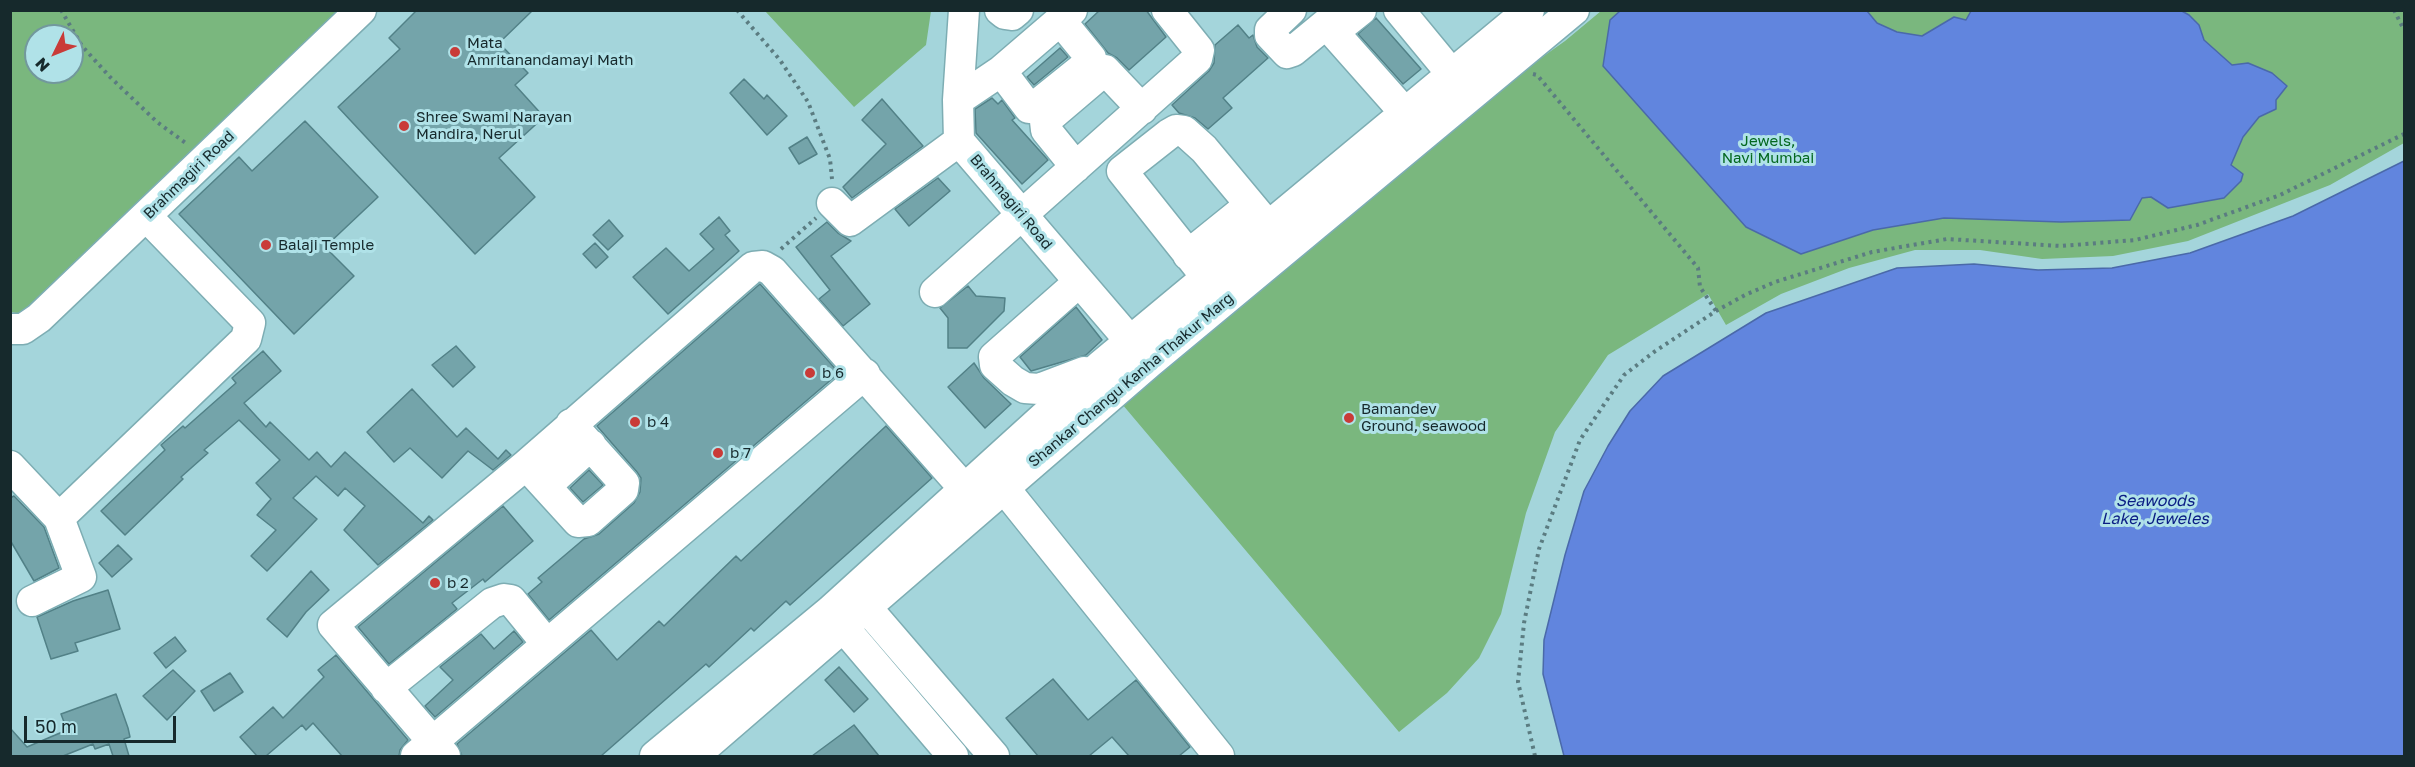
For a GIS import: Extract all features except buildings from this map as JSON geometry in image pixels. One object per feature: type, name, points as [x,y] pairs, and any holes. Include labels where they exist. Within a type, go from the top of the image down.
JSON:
[{"type":"street","name":"Brahmagiri Road","points":[[10,329],[23,329],[39,318],[362,10]]},
{"type":"street","name":"Brahmagiri Road","points":[[964,10],[958,100],[959,141],[1140,353]]},
{"type":"street","points":[[1000,10],[1012,15],[1018,10]]},
{"type":"street","points":[[935,292],[1023,215],[1070,160],[1102,144],[1136,103],[1197,60],[1199,50],[1167,10]]},
{"type":"street","points":[[1291,10],[1270,30],[1270,35],[1287,53],[1293,51],[1343,10]]},
{"type":"street","points":[[1361,10],[1336,30],[1336,35],[1406,114]]},
{"type":"street","points":[[1399,10],[1462,86]]},
{"type":"street","name":"Shankar Changu Kanha Thakur Marg","points":[[996,478],[1100,366],[1140,353],[1208,279],[1259,216],[1406,114],[1462,86],[1529,10]]},
{"type":"street","name":"Shankar Changu Kanha Thakur Marg","points":[[694,756],[860,599],[973,497],[1140,353],[1462,86],[1574,10]]},
{"type":"street","points":[[958,100],[1005,77],[1067,21],[1091,58],[1084,67],[1033,108],[1029,108],[1005,77]]},
{"type":"street","points":[[1070,160],[1046,130],[1045,121],[1106,70],[1136,103]]},
{"type":"street","points":[[1122,171],[1168,134],[1176,130],[1184,131],[1204,149],[1259,216],[1188,255]]},
{"type":"street","points":[[832,204],[850,221],[959,141]]},
{"type":"street","points":[[1102,144],[1208,279]]},
{"type":"street","points":[[59,518],[246,339],[250,323],[146,216]]},
{"type":"street","points":[[546,486],[581,435],[749,270],[763,266],[772,271],[973,497]]},
{"type":"street","points":[[1079,282],[997,352],[994,357],[995,365],[1013,381],[1039,390],[1100,366]]},
{"type":"street","points":[[581,435],[526,465],[333,625],[386,688],[431,752],[547,644],[864,374]]},
{"type":"street","points":[[526,465],[578,522],[588,522],[622,490],[624,483],[581,435]]},
{"type":"street","points":[[10,466],[59,518],[81,577],[32,601]]},
{"type":"street","points":[[996,478],[1219,756]]},
{"type":"street","points":[[386,688],[492,603],[504,599],[511,600],[547,644]]},
{"type":"street","points":[[860,599],[981,752]]},
{"type":"street","points":[[837,620],[953,756]]},
{"type":"street","name":"Shankar Changu Kanha Thakur Marg","points":[[656,756],[837,620]]},
{"type":"path","points":[[61,10],[82,46],[110,77],[157,122],[206,158]]},
{"type":"path","points":[[737,10],[780,60],[808,102],[830,159],[832,204],[763,266]]},
{"type":"path","points":[[2394,10],[2404,30]]},
{"type":"path","points":[[1526,73],[1536,75],[1698,268],[1700,287],[1716,311]]},
{"type":"path","points":[[1535,756],[1518,682],[1523,635],[1539,549],[1560,487],[1580,440],[1624,375],[1716,311],[1775,282],[1902,245],[1947,239],[2061,246],[2135,240],[2197,225],[2280,195],[2404,134]]},
{"type":"green space","points":[[11,11],[350,11],[206,158],[21,314],[11,312]]},
{"type":"green space","points":[[765,11],[931,11],[926,45],[854,107]]},
{"type":"green space","points":[[1601,11],[2404,11],[2404,143],[2330,185],[2188,241],[2113,256],[2042,259],[1980,250],[1915,250],[1849,268],[1781,294],[1726,325],[1708,294],[1608,355],[1555,432],[1526,513],[1501,614],[1479,658],[1447,693],[1399,732],[1122,404],[1510,80],[1565,41]]},
{"type":"water","name":"Jewels, Navi Mumbai","points":[[2180,10],[2199,25],[2204,40],[2232,65],[2248,63],[2272,73],[2287,86],[2276,100],[2276,109],[2259,117],[2243,137],[2231,165],[2243,174],[2241,181],[2224,198],[2168,208],[2151,197],[2142,198],[2130,220],[2061,222],[1944,218],[1873,230],[1801,254],[1746,227],[1603,66],[1610,20],[1620,11],[1867,11],[1877,23],[1897,32],[1922,36],[1954,17],[1966,20],[1971,11]]},
{"type":"water","name":"Seawoods Lake, Jeweles","points":[[2404,161],[2404,756],[1564,756],[1543,674],[1544,640],[1565,555],[1584,491],[1608,446],[1630,411],[1663,376],[1766,313],[1897,268],[1974,264],[2038,270],[2112,268],[2190,253],[2293,216]]},
{"type":"place","name":"Mata Amritanandamayi Math","points":[[455,52]]},
{"type":"place","name":"Shree Swami Narayan Mandira, Nerul","points":[[404,126]]},
{"type":"place","name":"Balaji Temple","points":[[266,245]]},
{"type":"place","name":"b 6","points":[[810,373]]},
{"type":"place","name":"Bamandev Ground, seawood","points":[[1349,418]]},
{"type":"place","name":"b 4","points":[[635,422]]},
{"type":"place","name":"b 7","points":[[718,453]]},
{"type":"place","name":"b 2","points":[[435,583]]}]
